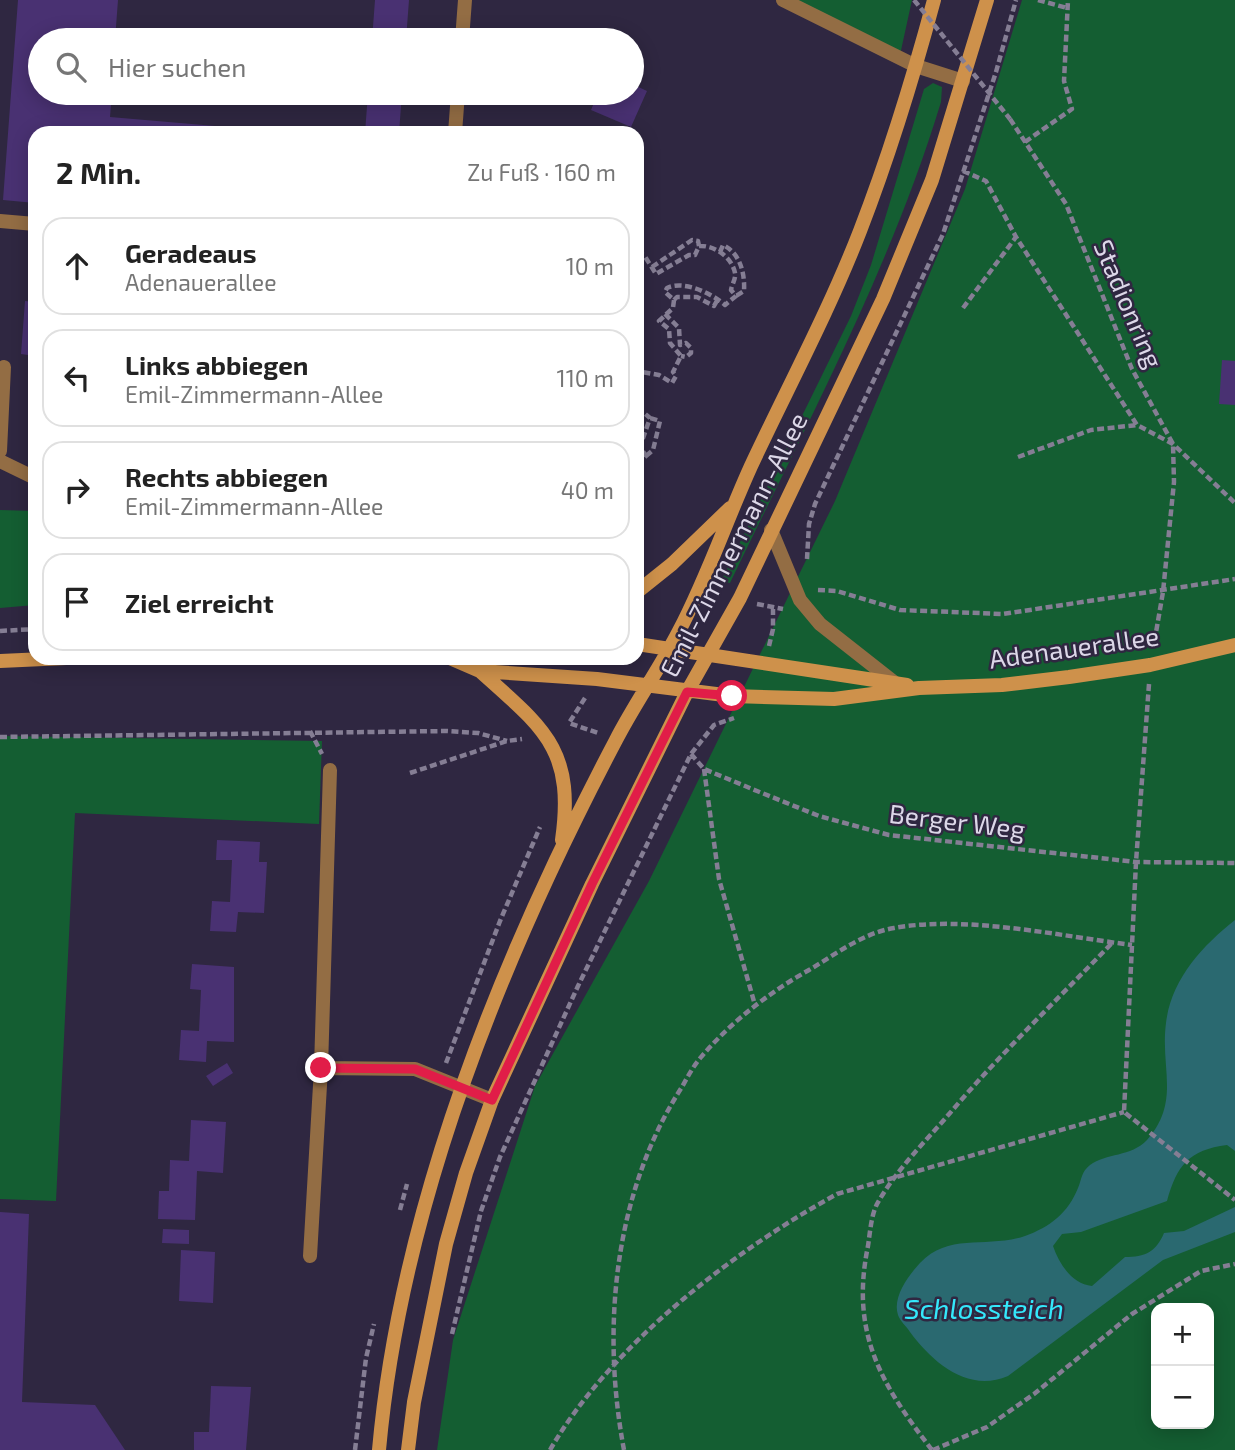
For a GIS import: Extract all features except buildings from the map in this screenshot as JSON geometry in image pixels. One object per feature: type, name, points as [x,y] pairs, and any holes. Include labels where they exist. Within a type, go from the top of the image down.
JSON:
[{"type":"main road","name":"Emil-Zimmermann-Allee","points":[[379,1450],[382,1414],[406,1287],[432,1185],[463,1087],[501,984],[610,751],[709,570],[734,505],[859,234],[916,66],[934,0]]},
{"type":"main road","name":"Emil-Zimmermann-Allee","points":[[408,1450],[417,1389],[446,1244],[466,1173],[492,1100],[592,884],[687,692],[740,598],[914,231],[987,0]]},
{"type":"main road","points":[[644,586],[672,564],[734,505]]},
{"type":"main road","name":"Adenauerallee","points":[[644,645],[919,688]]},
{"type":"main road","name":"Adenauerallee","points":[[466,665],[480,671],[647,685],[687,692],[834,699],[919,688],[1002,685],[1150,665],[1235,645]]},
{"type":"main road","points":[[0,661],[28,660]]},
{"type":"main road","points":[[480,671],[549,736],[559,757],[566,787],[560,856]]},
{"type":"street","points":[[463,28],[465,0]]},
{"type":"street","points":[[783,0],[916,66],[963,81]]},
{"type":"street","points":[[456,126],[457,105]]},
{"type":"street","points":[[0,221],[28,224]]},
{"type":"street","points":[[0,451],[4,367]]},
{"type":"street","points":[[0,461],[28,475]]},
{"type":"street","points":[[771,530],[800,600],[820,624],[895,683]]},
{"type":"street","points":[[310,1256],[321,1068],[330,770]]},
{"type":"street","points":[[321,1068],[415,1069],[492,1100]]},
{"type":"path","name":"Stadionring","points":[[914,0],[1010,119],[1066,204],[1132,369],[1173,444],[1174,482],[1163,592],[1150,665]]},
{"type":"path","points":[[1038,0],[1066,8]]},
{"type":"path","points":[[1026,142],[1072,109],[1064,81],[1068,0]]},
{"type":"path","points":[[963,171],[986,181],[1016,237],[1137,425],[1173,444],[1235,503]]},
{"type":"path","points":[[963,308],[1016,237]]},
{"type":"path","points":[[644,255],[656,274],[689,255],[695,255],[698,241],[692,240],[652,267]]},
{"type":"path","points":[[674,300],[665,292],[671,285],[701,288],[725,305],[744,291],[743,270],[728,248],[723,245],[720,252]]},
{"type":"path","points":[[699,246],[708,246],[720,252],[735,272],[731,290],[736,296]]},
{"type":"path","points":[[674,300],[677,297],[697,297],[714,306],[718,299]]},
{"type":"path","points":[[674,300],[673,308],[659,321],[669,329],[670,343],[681,356]]},
{"type":"path","points":[[665,314],[679,328],[680,345],[686,343],[691,348],[691,354],[681,356]]},
{"type":"path","points":[[644,372],[659,375],[672,383],[676,376],[673,372],[681,356]]},
{"type":"path","points":[[644,413],[660,421],[653,450],[646,456],[644,453]]},
{"type":"path","points":[[644,435],[650,418]]},
{"type":"path","points":[[1018,457],[1091,430],[1137,425]]},
{"type":"path","points":[[813,591],[837,591],[900,610],[1003,614],[1163,592],[1235,579]]},
{"type":"path","points":[[0,631],[28,629]]},
{"type":"path","points":[[1124,1112],[1136,862],[1148,689]]},
{"type":"path","points":[[0,737],[447,731],[478,733],[507,741],[410,773]]},
{"type":"path","name":"Berger Weg","points":[[450,1339],[481,1211],[500,1157],[578,986],[691,754],[704,769],[819,816],[889,835],[1136,862],[1235,863]]},
{"type":"path","points":[[704,769],[719,879],[755,1005]]},
{"type":"path","points":[[624,1450],[616,1409],[614,1363],[623,1233],[651,1144],[666,1111],[701,1056],[755,1005],[784,984],[864,938],[894,928],[966,925],[1132,945]]},
{"type":"path","points":[[1113,943],[986,1071],[894,1179],[876,1207],[865,1257],[861,1304],[873,1357],[895,1402],[933,1450],[987,1427],[1034,1394],[1132,1314],[1201,1271],[1235,1264]]},
{"type":"path","points":[[550,1450],[567,1421],[614,1363],[702,1287],[771,1233],[837,1194],[1124,1112]]},
{"type":"path","points":[[1124,1112],[1235,1199]]},
{"type":"green space","points":[[791,0],[912,0],[900,55]]},
{"type":"green space","points":[[1022,0],[1235,0],[1235,1450],[437,1450],[453,1340],[535,1086],[649,881],[835,501],[965,189]]},
{"type":"green space","points":[[933,83],[942,87],[941,102],[897,226],[872,286],[817,406],[730,583],[721,581],[851,316],[871,265],[924,89]]},
{"type":"green space","points":[[0,510],[28,511],[28,606],[0,608]]},
{"type":"green space","points":[[0,736],[322,741],[319,824],[75,813],[56,1201],[0,1199]]},
{"type":"water","name":"Schlossteich","points":[[1235,920],[1235,1151],[1227,1145],[1194,1155],[1180,1169],[1167,1201],[1081,1232],[1062,1234],[1053,1246],[1067,1272],[1078,1281],[1092,1286],[1125,1257],[1149,1252],[1164,1233],[1184,1231],[1235,1207],[1235,1232],[1163,1260],[1008,1376],[979,1381],[953,1372],[929,1354],[899,1317],[897,1301],[907,1280],[920,1263],[932,1253],[944,1248],[957,1244],[1011,1240],[1042,1228],[1057,1218],[1069,1205],[1083,1173],[1090,1165],[1103,1158],[1134,1149],[1147,1140],[1157,1126],[1166,1098],[1166,1023],[1174,992],[1200,953]]},
{"type":"route","points":[[321,1068],[415,1069],[492,1100],[592,884],[687,692],[732,696]]}]
